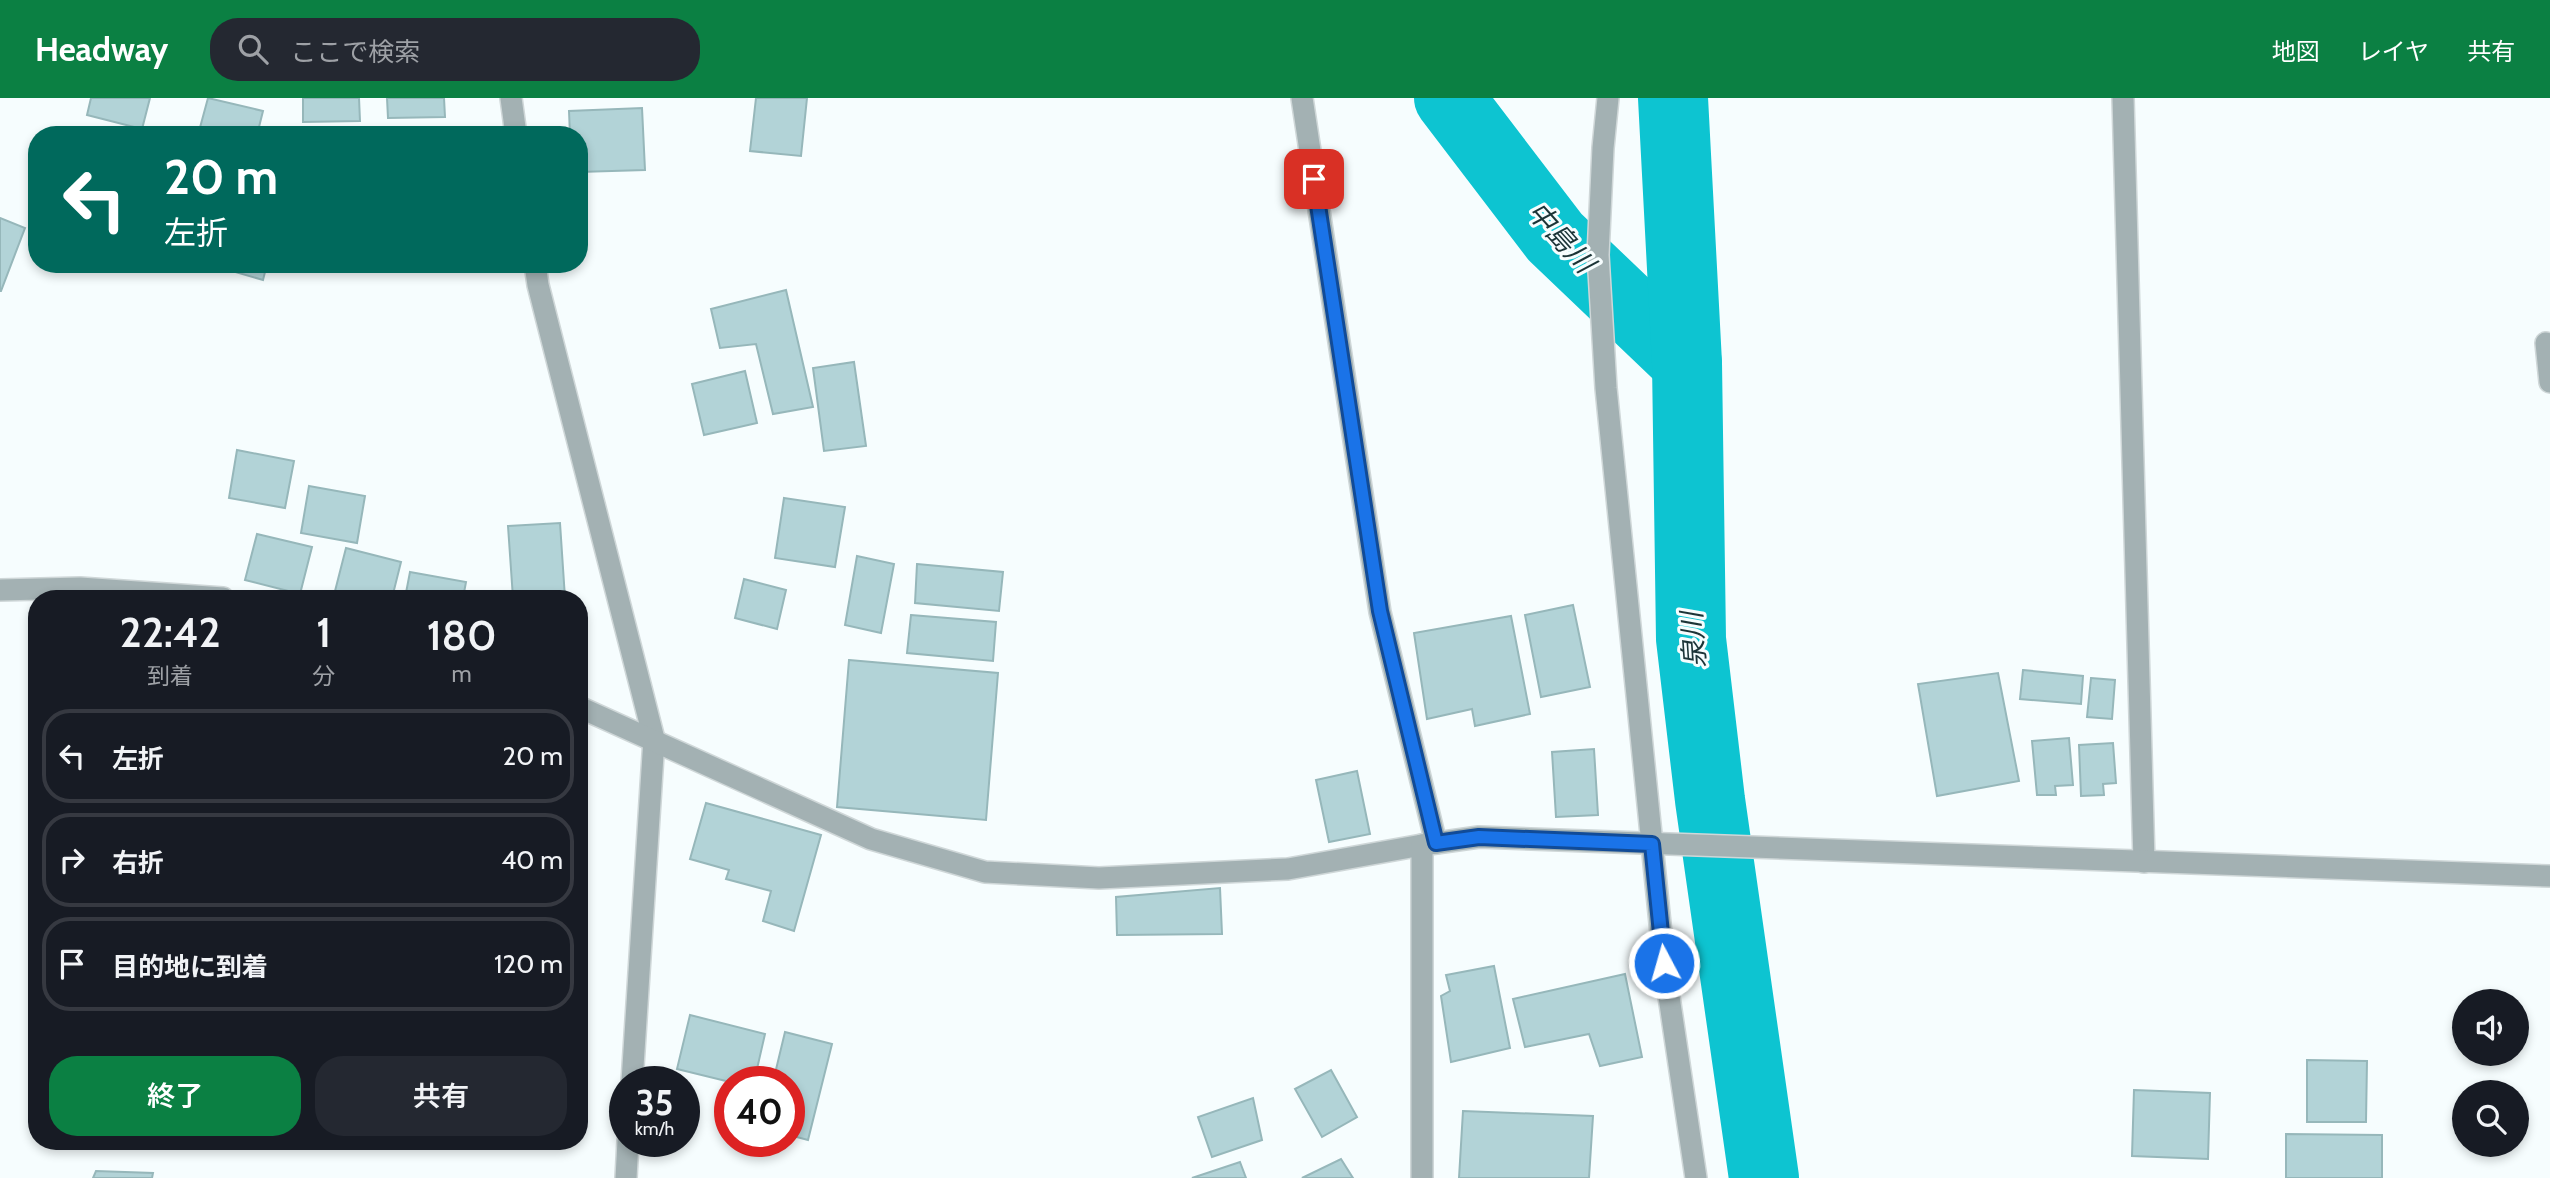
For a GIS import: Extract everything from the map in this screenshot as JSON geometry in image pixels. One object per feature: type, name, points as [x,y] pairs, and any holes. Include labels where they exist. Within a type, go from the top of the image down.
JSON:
[{"type":"street","points":[[511,98],[515,126]]},
{"type":"street","points":[[1302,98],[1380,611],[1429,844],[1422,1178]]},
{"type":"street","points":[[1608,98],[1602,148],[1598,255],[1606,388],[1664,963],[1696,1178]]},
{"type":"street","points":[[2123,98],[2144,862]]},
{"type":"street","points":[[537,273],[654,739],[633,1066]]},
{"type":"street","points":[[2546,343],[2550,382]]},
{"type":"street","points":[[0,590],[108,590]]},
{"type":"street","points":[[588,711],[871,839],[985,872],[1098,878],[1288,869],[1479,837],[2550,876]]},
{"type":"street","points":[[626,1178],[627,1157]]},
{"type":"building","points":[[91,98],[150,98],[143,126],[130,126],[87,115]]},
{"type":"building","points":[[208,98],[263,111],[259,126],[200,126]]},
{"type":"building","points":[[303,98],[359,98],[360,121],[303,122]]},
{"type":"building","points":[[387,98],[444,98],[445,117],[388,118]]},
{"type":"building","points":[[756,98],[807,98],[801,156],[750,151]]},
{"type":"building","points":[[642,108],[645,170],[588,172],[588,126],[570,126],[569,111]]},
{"type":"building","points":[[0,218],[25,228],[1,291],[0,291]]},
{"type":"building","points":[[239,273],[265,273],[263,280]]},
{"type":"building","points":[[786,290],[813,407],[773,414],[756,344],[720,348],[711,309]]},
{"type":"building","points":[[854,362],[866,446],[824,451],[813,368]]},
{"type":"building","points":[[745,371],[757,423],[704,435],[692,384]]},
{"type":"building","points":[[237,450],[294,461],[285,508],[229,498]]},
{"type":"building","points":[[309,486],[365,496],[357,543],[301,533]]},
{"type":"building","points":[[784,498],[845,507],[835,567],[775,558]]},
{"type":"building","points":[[560,523],[564,590],[512,590],[508,526]]},
{"type":"building","points":[[257,534],[312,547],[301,590],[284,590],[245,580]]},
{"type":"building","points":[[346,548],[401,562],[394,590],[335,590]]},
{"type":"building","points":[[857,556],[894,564],[881,633],[845,625]]},
{"type":"building","points":[[917,564],[1003,572],[999,611],[915,603]]},
{"type":"building","points":[[410,572],[466,582],[464,590],[407,590]]},
{"type":"building","points":[[744,579],[786,590],[777,629],[735,618]]},
{"type":"building","points":[[1573,605],[1590,687],[1541,697],[1525,615]]},
{"type":"building","points":[[911,615],[996,622],[993,661],[907,653]]},
{"type":"building","points":[[1511,616],[1530,714],[1475,726],[1472,709],[1427,719],[1414,633]]},
{"type":"building","points":[[849,660],[998,673],[986,820],[837,807]]},
{"type":"building","points":[[2023,670],[2083,676],[2081,704],[2020,699]]},
{"type":"building","points":[[1998,673],[2019,781],[1937,796],[1918,684]]},
{"type":"building","points":[[2091,678],[2115,680],[2112,719],[2087,717]]},
{"type":"building","points":[[2069,738],[2073,785],[2055,786],[2056,795],[2037,795],[2032,741]]},
{"type":"building","points":[[2113,743],[2116,783],[2103,784],[2104,795],[2081,796],[2079,745]]},
{"type":"building","points":[[1594,749],[1598,815],[1556,817],[1552,752]]},
{"type":"building","points":[[1357,771],[1370,834],[1329,842],[1316,780]]},
{"type":"building","points":[[706,803],[821,835],[794,931],[763,921],[771,891],[726,879],[729,870],[690,859]]},
{"type":"building","points":[[1220,888],[1222,934],[1117,935],[1116,897]]},
{"type":"building","points":[[1494,966],[1510,1048],[1451,1062],[1441,996],[1450,991],[1446,975]]},
{"type":"building","points":[[1625,974],[1642,1057],[1600,1066],[1589,1034],[1525,1047],[1513,999]]},
{"type":"building","points":[[690,1015],[765,1034],[758,1066],[714,1066],[714,1078],[700,1075],[700,1066],[678,1066]]},
{"type":"building","points":[[785,1032],[832,1044],[808,1140],[805,1139],[805,1066],[777,1066]]},
{"type":"building","points":[[2307,1060],[2367,1061],[2366,1122],[2307,1122]]},
{"type":"building","points":[[1331,1070],[1357,1117],[1322,1137],[1295,1089]]},
{"type":"building","points":[[2134,1090],[2210,1093],[2208,1159],[2132,1156]]},
{"type":"building","points":[[1253,1098],[1262,1140],[1212,1157],[1198,1117]]},
{"type":"building","points":[[1463,1111],[1593,1116],[1589,1178],[1459,1178]]},
{"type":"building","points":[[2286,1134],[2382,1135],[2382,1178],[2286,1178]]},
{"type":"building","points":[[1341,1159],[1353,1178],[1302,1178]]},
{"type":"building","points":[[1240,1162],[1246,1178],[1192,1178]]},
{"type":"building","points":[[96,1171],[153,1173],[152,1178],[93,1178]]},
{"type":"waterway","name":"中島川","points":[[1449,98],[1555,237],[1687,363]]},
{"type":"waterway","name":"泉川","points":[[1673,98],[1687,363],[1691,639],[1710,800],[1764,1178]]},
{"type":"route","points":[[1314,179],[1380,611],[1436,843],[1479,837],[1652,844],[1664,963]]}]
